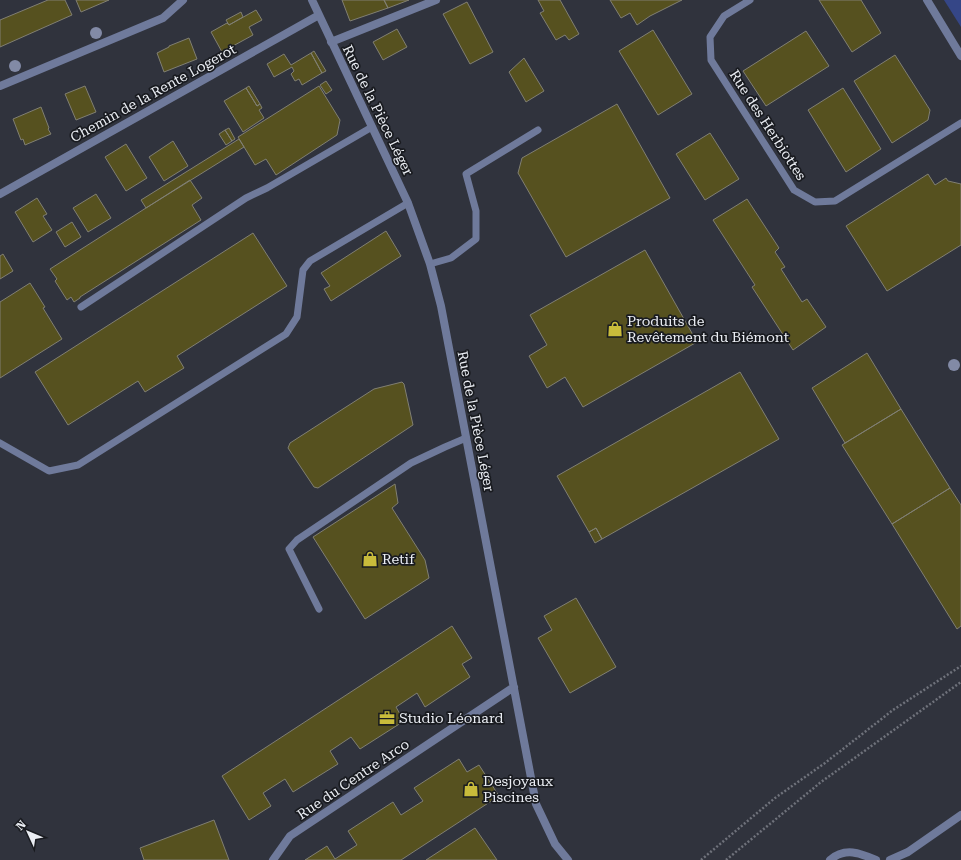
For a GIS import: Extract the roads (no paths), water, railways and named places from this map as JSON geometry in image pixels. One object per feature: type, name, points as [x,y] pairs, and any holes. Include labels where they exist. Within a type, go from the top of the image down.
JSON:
[{"type":"street","points":[[0,86],[163,18],[183,0]]},
{"type":"street","name":"Rue de la Pièce Léger","points":[[312,0],[408,203],[430,264],[442,306],[536,804],[555,844],[568,860]]},
{"type":"street","points":[[331,42],[436,0]]},
{"type":"street","points":[[927,0],[961,56]]},
{"type":"street","name":"Chemin de la Rente Logerot","points":[[0,194],[319,15]]},
{"type":"street","name":"Rue du Centre Arco","points":[[273,860],[290,836],[514,687]]},
{"type":"street","points":[[890,860],[908,852],[961,815]]},
{"type":"street","points":[[830,860],[834,856],[853,852],[876,860]]},
{"type":"lane","name":"Rue des Herbiottes","points":[[750,0],[724,16],[720,21],[710,37],[711,60],[794,190],[815,202],[835,200],[961,122]]},
{"type":"lane","points":[[81,307],[246,198],[267,188],[372,127]]},
{"type":"lane","points":[[430,264],[452,258],[476,239],[476,211],[466,174],[538,130]]},
{"type":"lane","points":[[0,443],[49,471],[78,465],[286,334],[297,316],[303,270],[310,260],[408,203]]},
{"type":"lane","points":[[319,609],[289,549],[297,540],[411,464],[466,438]]},
{"type":"place","name":"Produits de Revêtement du Biémont","points":[[615,329]]},
{"type":"place","name":"Retif","points":[[370,559]]},
{"type":"place","name":"Studio Léonard","points":[[387,718]]},
{"type":"place","name":"Desjoyaux Piscines","points":[[471,789]]}]
